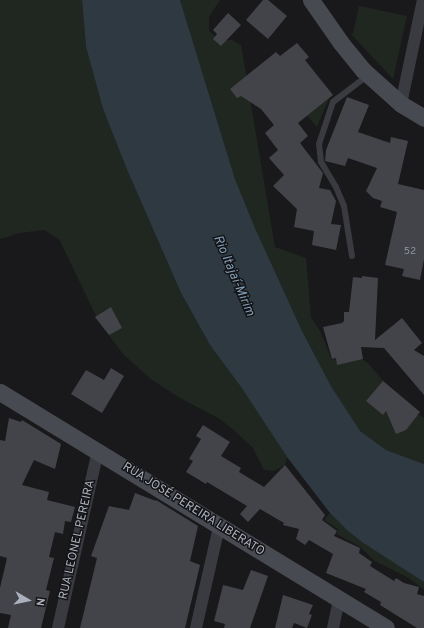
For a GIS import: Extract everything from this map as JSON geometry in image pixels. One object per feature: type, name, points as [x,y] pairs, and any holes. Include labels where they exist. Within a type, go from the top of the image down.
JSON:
[{"type":"main road","points":[[311,0],[341,43],[369,76],[401,104],[424,118]]},
{"type":"main road","name":"RUA JOSÉ PEREIRA LIBERATO","points":[[0,392],[386,628]]},
{"type":"street","points":[[401,104],[423,0]]},
{"type":"street","name":"RUA LEONEL PEREIRA","points":[[58,628],[98,451]]},
{"type":"street","points":[[196,628],[219,527]]},
{"type":"street","points":[[332,628],[339,599]]},
{"type":"lane","points":[[352,256],[344,206],[336,187],[322,162],[319,144],[333,102],[369,76]]},
{"type":"shaded area","points":[[0,0],[82,0],[86,47],[103,109],[128,172],[181,293],[210,345],[241,387],[287,457],[285,465],[274,471],[264,470],[253,448],[235,431],[220,419],[180,398],[152,380],[123,354],[99,322],[59,239],[44,230],[20,233],[0,239]]},
{"type":"shaded area","points":[[180,0],[220,0],[209,17],[209,31],[219,40],[232,40],[241,45],[275,247],[306,258],[311,317],[320,331],[332,360],[355,355],[368,363],[401,402],[424,418],[424,464],[386,450],[359,431],[331,386],[302,331],[255,228],[235,179]]},
{"type":"shaded area","points":[[359,6],[407,16],[393,79],[351,34],[353,34]]},
{"type":"shaded area","points":[[329,98],[317,127],[307,116]]},
{"type":"shaded area","points":[[330,513],[348,531],[424,582],[424,590],[409,578],[375,561],[359,546],[337,534],[338,529],[324,520]]},
{"type":"water","name":"Rio Itajaí-Mirim","points":[[82,0],[180,0],[235,179],[255,228],[302,331],[331,386],[360,431],[386,450],[424,464],[424,582],[362,542],[348,531],[330,513],[287,457],[241,387],[210,345],[181,293],[128,172],[103,109],[86,47]]},
{"type":"building","points":[[263,0],[268,0],[287,16],[268,39],[246,20]]},
{"type":"building","points":[[228,13],[241,25],[221,46],[213,39],[217,34],[213,30]]},
{"type":"building","points":[[297,43],[309,57],[305,60],[333,95],[298,123],[308,136],[300,143],[323,173],[319,188],[330,190],[336,201],[331,224],[341,225],[336,250],[312,245],[314,231],[294,227],[297,209],[273,186],[284,175],[269,158],[278,150],[265,133],[274,125],[261,109],[241,96],[237,98],[230,89],[276,52],[280,56]]},
{"type":"building","points":[[347,97],[369,105],[358,132],[390,143],[391,137],[408,141],[398,184],[424,190],[424,259],[420,280],[402,276],[404,269],[385,265],[397,212],[380,207],[382,201],[373,198],[366,191],[377,168],[348,158],[345,166],[325,161],[326,150]]},
{"type":"building","points":[[362,276],[378,278],[375,340],[402,318],[422,343],[414,350],[424,356],[424,395],[384,348],[361,347],[363,359],[337,365],[336,358],[332,359],[323,327],[342,323],[344,321],[344,312],[349,312],[353,277],[362,278]]},
{"type":"building","points":[[111,307],[122,328],[109,335],[95,317]]},
{"type":"building","points":[[111,368],[124,376],[102,413],[71,394],[86,370],[104,380]]},
{"type":"building","points":[[383,381],[420,412],[406,430],[396,434],[386,411],[383,415],[366,401]]},
{"type":"building","points":[[9,418],[21,422],[22,420],[61,444],[55,469],[34,460],[22,485],[49,492],[47,500],[75,507],[71,522],[65,521],[63,534],[55,532],[49,557],[54,558],[46,590],[50,591],[41,628],[8,628],[11,615],[0,613],[0,588],[7,558],[0,556],[0,440],[5,441]]},
{"type":"building","points":[[203,425],[230,442],[221,456],[241,468],[239,472],[264,487],[285,465],[325,515],[322,520],[337,531],[334,536],[360,548],[359,553],[372,562],[370,566],[394,581],[396,578],[404,583],[419,587],[417,594],[424,596],[424,628],[417,628],[380,605],[381,602],[364,592],[366,589],[326,573],[333,554],[309,540],[305,545],[296,539],[299,529],[283,525],[284,523],[260,509],[248,522],[240,514],[247,506],[207,482],[206,484],[186,472],[193,461],[189,459],[201,439],[196,436]]},
{"type":"building","points":[[135,493],[156,500],[198,526],[190,561],[200,565],[185,628],[80,628],[97,558],[91,556],[109,506],[129,510]]},
{"type":"building","points":[[251,570],[268,576],[250,628],[224,628],[225,624],[214,621],[223,585],[243,590]]},
{"type":"building","points":[[283,595],[313,605],[309,614],[312,615],[307,628],[294,623],[292,628],[275,628]]}]
